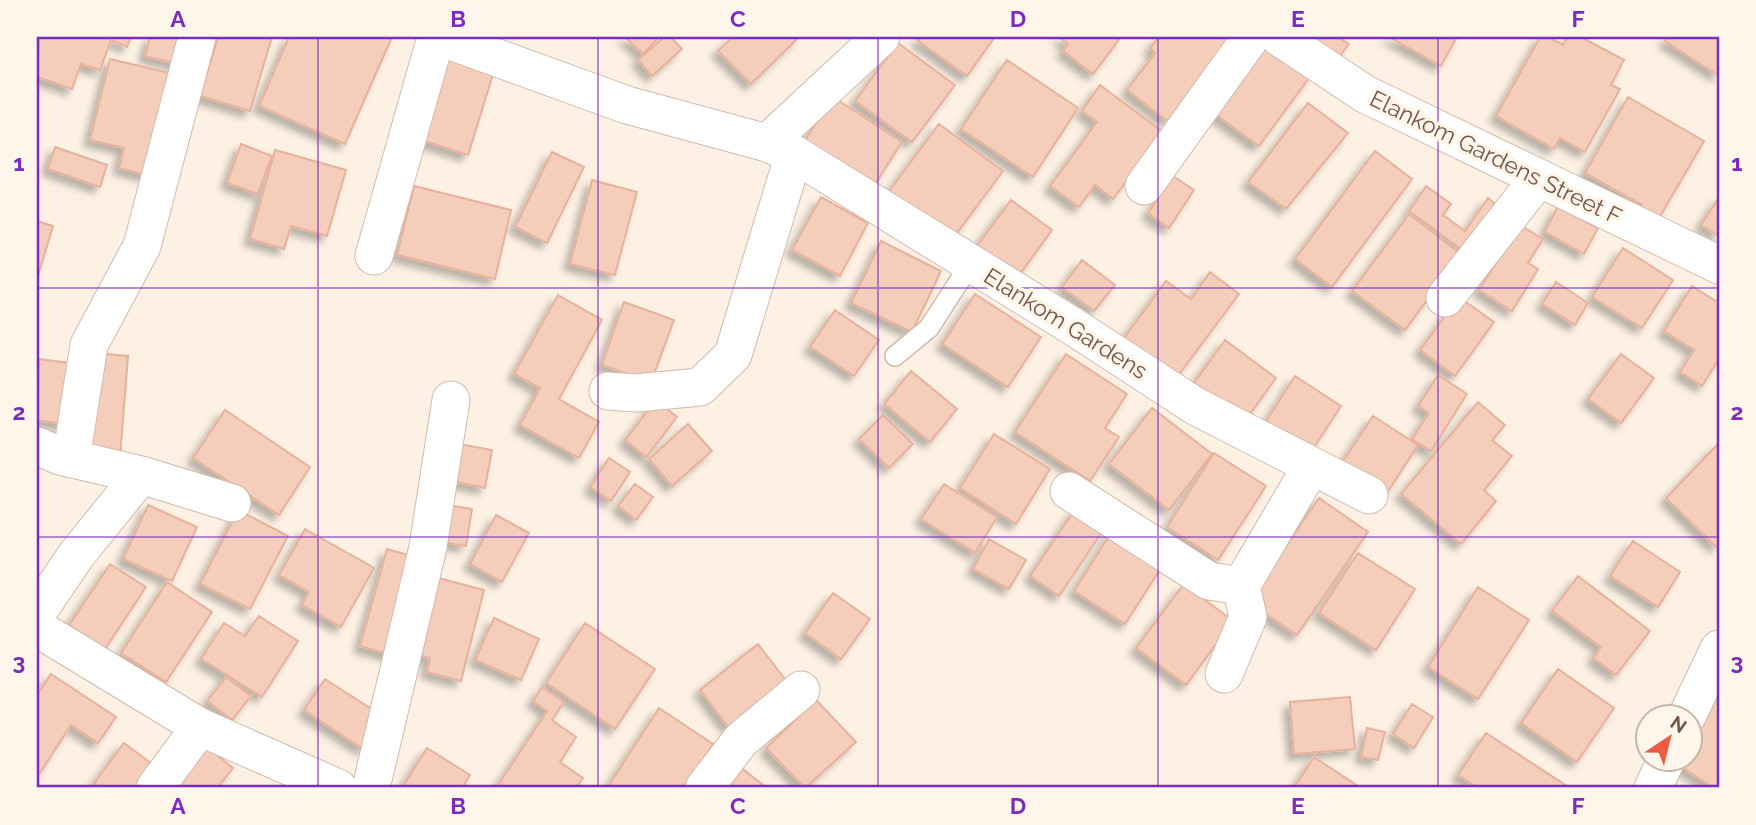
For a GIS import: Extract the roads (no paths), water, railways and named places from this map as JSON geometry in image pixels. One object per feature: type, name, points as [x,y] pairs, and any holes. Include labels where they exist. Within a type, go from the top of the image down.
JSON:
[{"type":"street","points":[[71,458],[89,345],[142,246],[197,37]]},
{"type":"street","points":[[374,256],[438,37]]},
{"type":"street","name":"Elankom Gardens","points":[[438,37],[627,105],[780,149],[971,263],[1195,406],[1369,495]]},
{"type":"street","points":[[608,391],[636,393],[700,387],[733,355],[780,149],[881,37]]},
{"type":"street","points":[[1144,186],[1251,37]]},
{"type":"street","name":"Elankom Gardens Street F","points":[[1279,37],[1365,94],[1719,265]]},
{"type":"street","points":[[1445,299],[1538,179]]},
{"type":"street","points":[[370,788],[428,547],[451,400]]},
{"type":"street","points":[[37,446],[232,503]]},
{"type":"street","points":[[1224,674],[1248,617],[1241,586],[1311,467]]},
{"type":"street","points":[[37,613],[77,554],[141,475]]},
{"type":"street","points":[[1069,491],[1209,582],[1241,586]]},
{"type":"street","points":[[37,628],[200,727],[338,788]]},
{"type":"street","points":[[1694,702],[1719,649]]},
{"type":"street","points":[[704,788],[741,740],[801,690]]},
{"type":"street","points":[[155,788],[200,727]]},
{"type":"street","points":[[1653,788],[1660,772]]},
{"type":"lane","points":[[895,356],[929,328],[971,263]]}]
